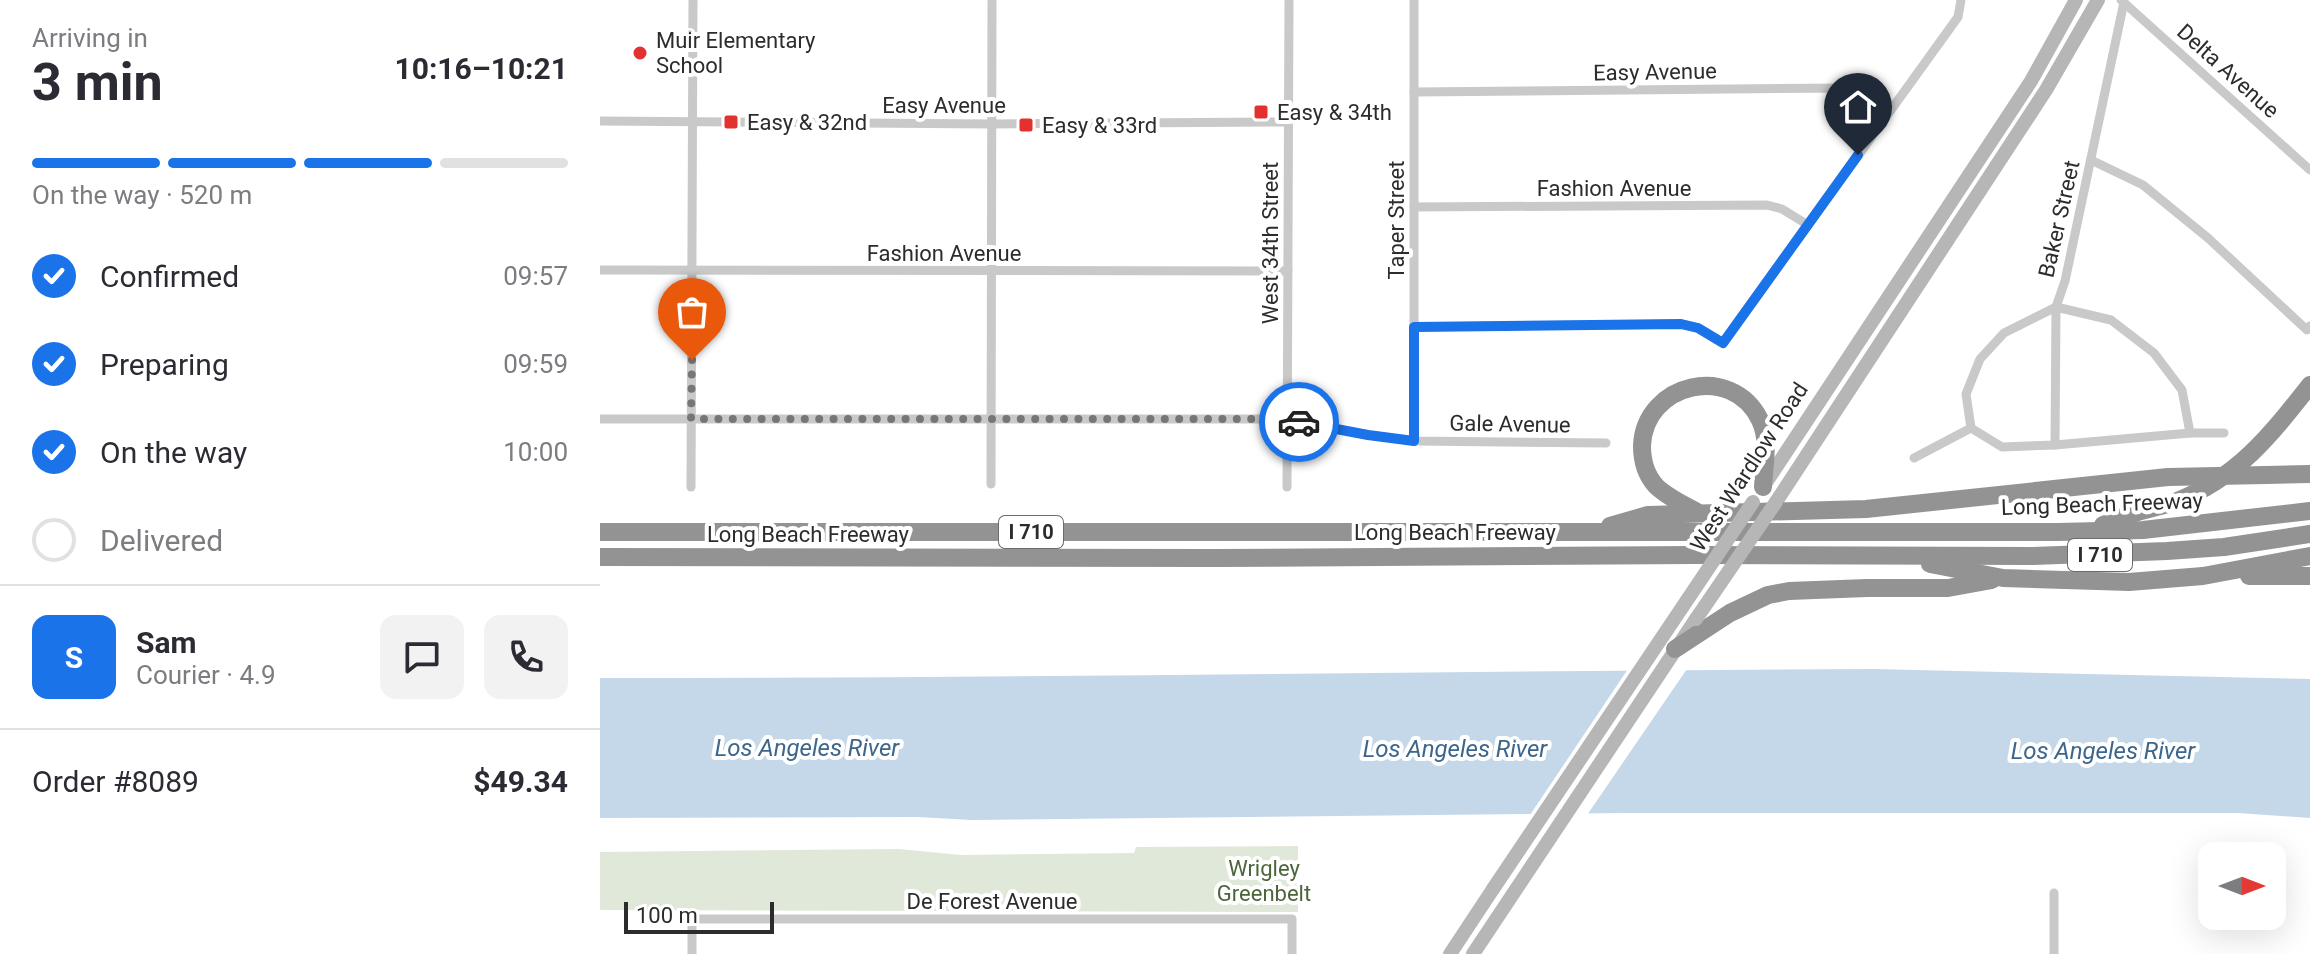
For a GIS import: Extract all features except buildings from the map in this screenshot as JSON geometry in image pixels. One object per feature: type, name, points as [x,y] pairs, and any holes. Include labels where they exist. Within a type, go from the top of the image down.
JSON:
[{"type":"highway","points":[[2091,530],[2134,513],[2172,503],[2216,483],[2265,442],[2310,385]]},
{"type":"highway","points":[[1697,512],[1655,484],[1644,466],[1642,454],[1646,423],[1661,403],[1690,387],[1715,386],[1737,395],[1748,403],[1761,422],[1766,454],[1758,494]]},
{"type":"highway","points":[[1591,532],[1648,515],[1866,509],[2168,477],[2310,474]]},
{"type":"highway","name":"Long Beach Freeway","points":[[600,532],[2143,530],[2310,511]]},
{"type":"highway","name":"Long Beach Freeway","points":[[600,557],[2105,555],[2224,547],[2310,534]]},
{"type":"highway","points":[[1888,556],[2003,578],[2129,582],[2203,576],[2310,576]]},
{"type":"highway","points":[[2203,576],[2310,556]]},
{"type":"highway","points":[[1675,649],[1753,600],[1789,591],[1948,588],[2003,578]]},
{"type":"main road","name":"West Wardlow Road","points":[[1450,954],[2031,81],[2076,0]]},
{"type":"main road","name":"West Wardlow Road","points":[[1473,954],[1776,502],[2046,90],[2098,0]]},
{"type":"street","points":[[691,487],[693,0]]},
{"type":"street","points":[[991,484],[992,0]]},
{"type":"street","name":"West 34th Street","points":[[1287,487],[1289,0]]},
{"type":"street","name":"Taper Street","points":[[1414,0],[1414,441]]},
{"type":"street","points":[[1414,327],[1681,324],[1698,328],[1723,343],[1958,17],[1961,0]]},
{"type":"street","name":"Baker Street","points":[[2055,445],[2056,307],[2065,281],[2122,1]]},
{"type":"street","name":"Delta Avenue","points":[[2122,1],[2310,170]]},
{"type":"street","name":"Easy Avenue","points":[[1414,92],[1843,88],[1860,91],[1891,108]]},
{"type":"street","name":"Easy Avenue","points":[[600,121],[992,124],[1288,122]]},
{"type":"street","points":[[2091,160],[2143,185],[2309,328]]},
{"type":"street","name":"Fashion Avenue","points":[[1414,207],[1767,205],[1782,209],[1808,225]]},
{"type":"street","name":"Fashion Avenue","points":[[600,270],[1288,271]]},
{"type":"street","points":[[1971,428],[1966,394],[1980,359],[2004,333],[2056,307],[2111,320],[2154,353],[2182,390],[2190,433]]},
{"type":"street","name":"Gale Avenue","points":[[600,419],[1287,419],[1414,441],[1606,443]]},
{"type":"street","points":[[1971,428],[2002,447],[2224,433]]},
{"type":"street","points":[[1914,458],[1971,428]]},
{"type":"street","points":[[2054,893],[2054,954]]},
{"type":"street","name":"De Forest Avenue","points":[[692,954],[692,919],[1292,919],[1292,954]]},
{"type":"green space","name":"Wrigley Greenbelt","points":[[1298,846],[1298,912],[600,910],[600,852],[899,849],[961,855],[1134,853],[1136,847]]},
{"type":"water","name":"Los Angeles River","points":[[1873,669],[2310,679],[2310,818],[2238,813],[1628,813],[971,820],[918,817],[600,818],[600,678]]},
{"type":"pier","points":[[1630,666],[1689,666],[1585,818],[1528,818]]},
{"type":"way so far","points":[[692,360],[691,419],[1287,419],[1299,422]]},
{"type":"place","name":"Muir Elementary School","points":[[640,53]]},
{"type":"place","name":"Easy & 34th","points":[[1261,112]]},
{"type":"place","name":"Easy & 32nd","points":[[731,122]]},
{"type":"place","name":"Easy & 33rd","points":[[1026,125]]},
{"type":"route","points":[[1299,422],[1414,441],[1414,327],[1681,324],[1698,328],[1723,343],[1858,155]]}]
